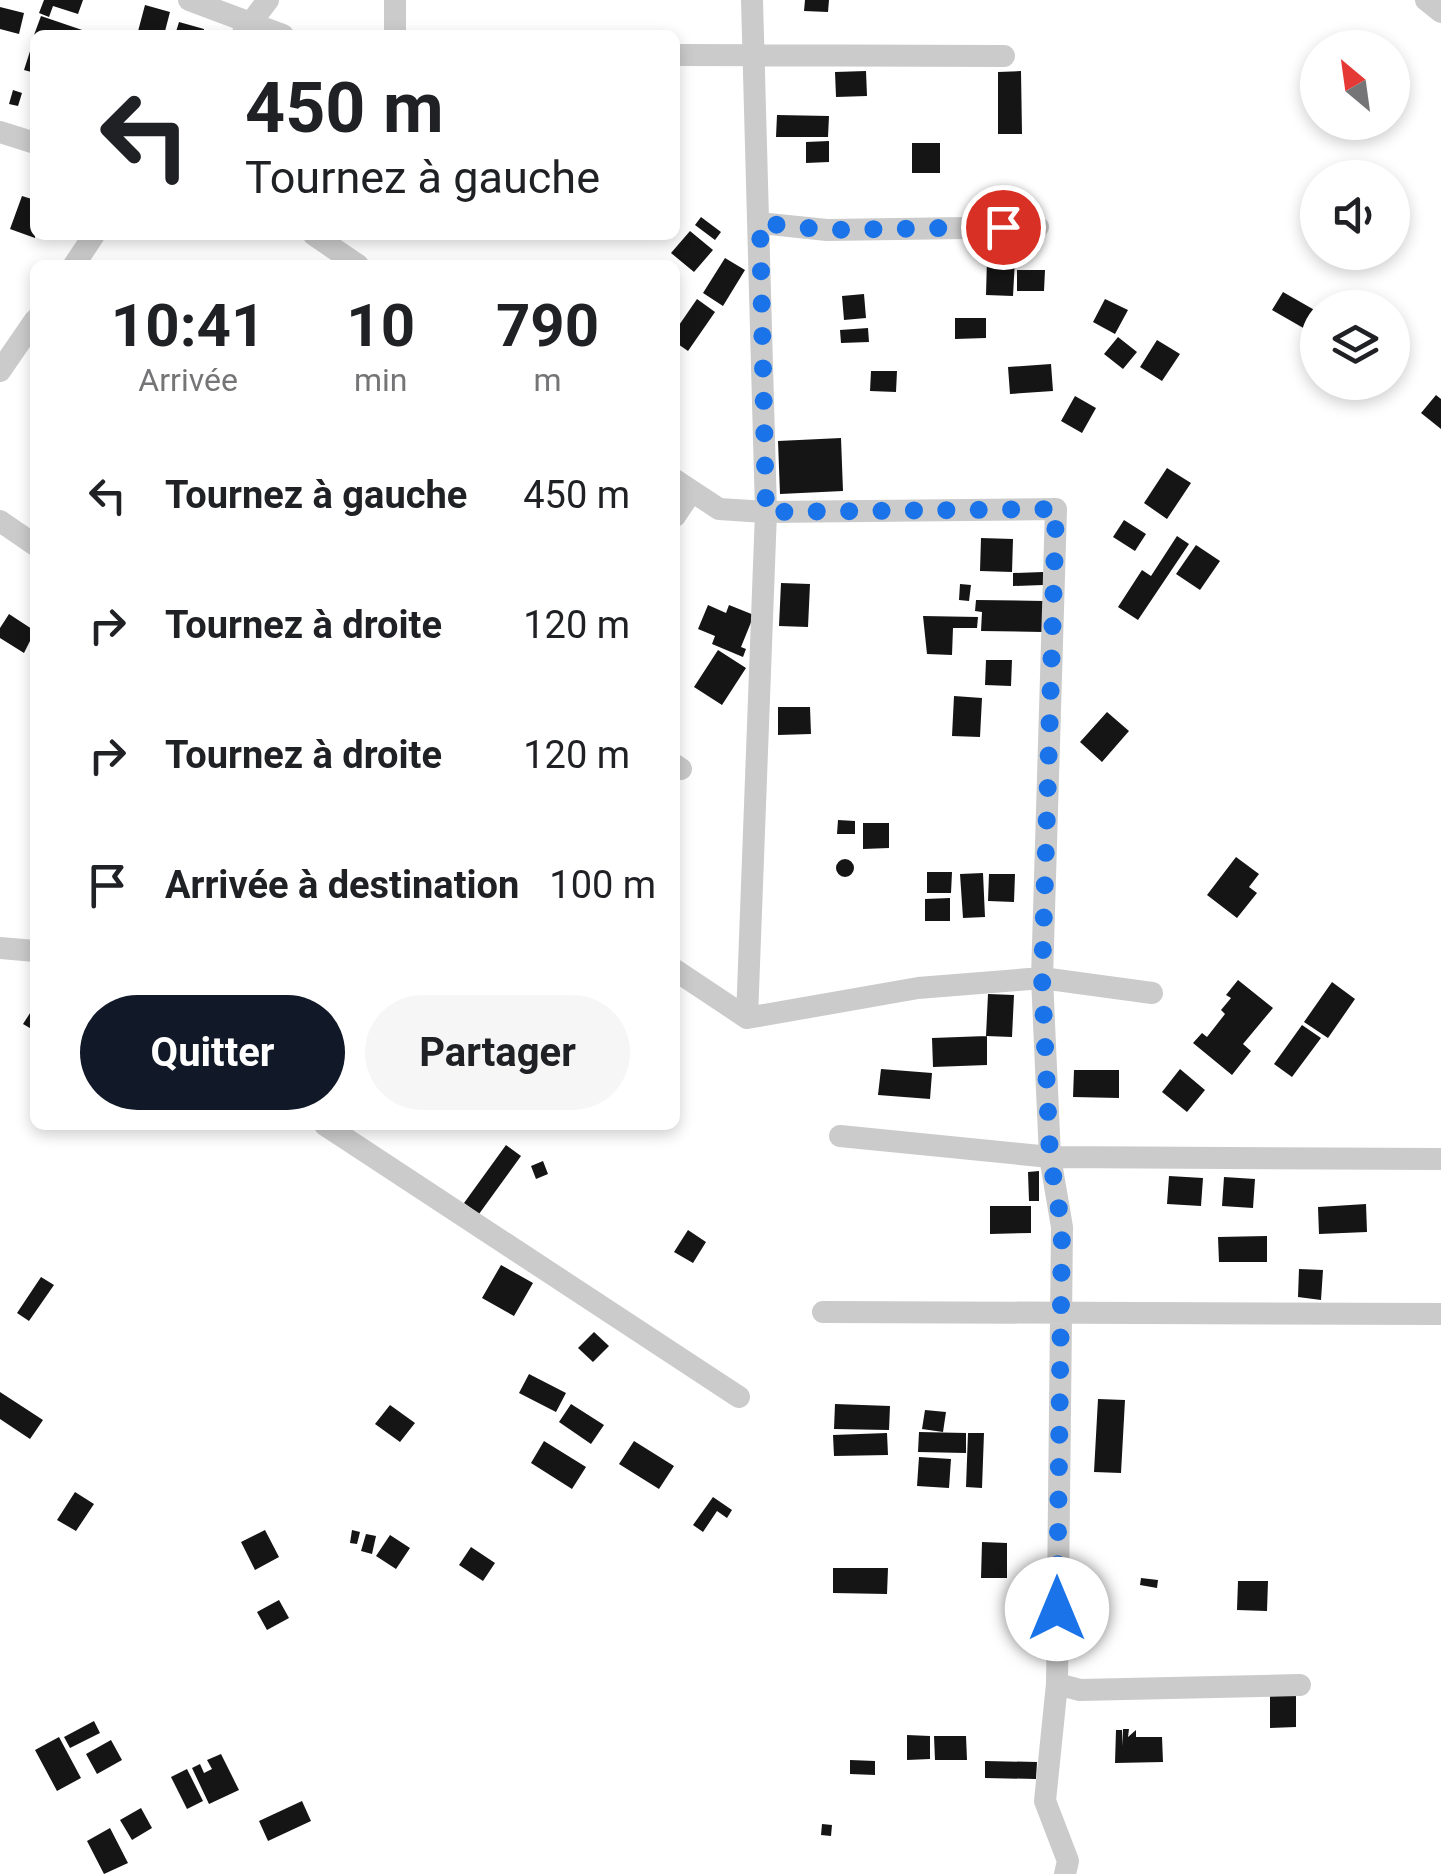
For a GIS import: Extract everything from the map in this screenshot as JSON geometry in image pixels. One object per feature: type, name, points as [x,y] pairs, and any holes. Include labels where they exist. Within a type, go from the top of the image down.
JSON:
[{"type":"street","points":[[189,0],[246,28],[268,0]]},
{"type":"street","points":[[394,30],[396,0]]},
{"type":"street","points":[[748,1018],[766,512],[760,223],[750,55],[752,0]]},
{"type":"street","points":[[1426,0],[1441,12]]},
{"type":"street","points":[[680,55],[1004,56]]},
{"type":"street","points":[[0,132],[30,141]]},
{"type":"street","points":[[760,223],[827,230],[1038,227]]},
{"type":"street","points":[[321,240],[351,260]]},
{"type":"street","points":[[0,370],[30,330]]},
{"type":"street","points":[[684,486],[719,509],[766,512],[1056,509],[1042,978],[1050,1157],[1062,1227],[1056,1684],[1046,1801],[1068,1861],[1065,1874]]},
{"type":"street","points":[[0,521],[30,542]]},
{"type":"street","points":[[0,948],[30,951]]},
{"type":"street","points":[[680,973],[748,1018],[918,988],[1042,978],[1152,993]]},
{"type":"street","points":[[332,1130],[739,1397]]},
{"type":"street","points":[[840,1136],[1050,1157],[1441,1159]]},
{"type":"street","points":[[822,1312],[1441,1314]]},
{"type":"street","points":[[1056,1684],[1080,1690],[1300,1685]]},
{"type":"building","points":[[44,0],[83,0],[78,14],[53,6],[49,17],[39,13]]},
{"type":"building","points":[[805,0],[829,0],[828,12],[804,11]]},
{"type":"building","points":[[145,5],[170,12],[165,30],[138,30]]},
{"type":"building","points":[[0,7],[24,13],[19,34],[0,29]]},
{"type":"building","points":[[41,16],[82,30],[36,30]]},
{"type":"building","points":[[179,22],[204,29],[204,30],[177,30]]},
{"type":"building","points":[[866,71],[867,96],[836,97],[835,72]]},
{"type":"building","points":[[1021,71],[1022,134],[998,134],[998,72]]},
{"type":"building","points":[[13,90],[22,93],[18,106],[9,104]]},
{"type":"building","points":[[777,115],[829,116],[828,137],[776,137]]},
{"type":"building","points":[[829,141],[829,162],[806,163],[806,142]]},
{"type":"building","points":[[912,143],[940,143],[940,173],[912,173]]},
{"type":"building","points":[[22,196],[30,198],[30,236],[10,229]]},
{"type":"building","points":[[701,217],[721,232],[715,240],[695,225]]},
{"type":"building","points":[[690,231],[713,250],[694,272],[671,253]]},
{"type":"building","points":[[725,258],[745,270],[723,306],[703,293]]},
{"type":"building","points":[[987,258],[1015,259],[1013,296],[986,295]]},
{"type":"building","points":[[1017,270],[1045,270],[1044,291],[1017,291]]},
{"type":"building","points":[[1283,292],[1300,302],[1300,326],[1272,310]]},
{"type":"building","points":[[864,294],[866,318],[844,320],[842,296]]},
{"type":"building","points":[[697,299],[715,312],[688,351],[680,345],[680,324]]},
{"type":"building","points":[[1105,299],[1128,310],[1115,334],[1093,322]]},
{"type":"building","points":[[955,318],[986,318],[986,338],[955,339]]},
{"type":"building","points":[[868,328],[869,342],[841,343],[840,330]]},
{"type":"building","points":[[1118,337],[1137,352],[1123,369],[1104,354]]},
{"type":"building","points":[[1157,340],[1180,354],[1162,381],[1140,367]]},
{"type":"building","points":[[1051,364],[1053,391],[1010,394],[1008,367]]},
{"type":"building","points":[[871,371],[897,371],[896,392],[870,391]]},
{"type":"building","points":[[1436,395],[1441,399],[1441,429],[1421,413]]},
{"type":"building","points":[[1075,396],[1096,408],[1082,433],[1061,421]]},
{"type":"building","points":[[841,438],[843,491],[780,494],[778,441]]},
{"type":"building","points":[[1167,468],[1191,483],[1167,519],[1144,503]]},
{"type":"building","points":[[1124,520],[1146,534],[1135,551],[1113,537]]},
{"type":"building","points":[[1177,536],[1189,544],[1138,620],[1118,607],[1142,570],[1151,576]]},
{"type":"building","points":[[981,538],[1013,539],[1012,572],[980,571]]},
{"type":"building","points":[[1196,545],[1220,561],[1200,590],[1176,574]]},
{"type":"building","points":[[1043,572],[1043,585],[1013,586],[1013,573]]},
{"type":"building","points":[[781,583],[810,584],[808,627],[779,626]]},
{"type":"building","points":[[960,584],[971,585],[969,601],[959,600]]},
{"type":"building","points":[[976,600],[1044,601],[1043,632],[981,631],[982,612],[975,611]]},
{"type":"building","points":[[708,605],[726,613],[729,605],[754,615],[741,647],[746,649],[743,657],[712,644],[715,636],[698,629]]},
{"type":"building","points":[[9,614],[30,628],[30,641],[24,653],[0,638],[0,628]]},
{"type":"building","points":[[923,616],[978,617],[977,628],[953,628],[952,655],[927,654]]},
{"type":"building","points":[[718,650],[746,668],[722,705],[694,687]]},
{"type":"building","points":[[986,660],[1012,660],[1011,686],[985,685]]},
{"type":"building","points":[[954,696],[982,698],[980,737],[952,736]]},
{"type":"building","points":[[778,707],[810,707],[811,734],[778,735]]},
{"type":"building","points":[[1107,712],[1129,731],[1102,762],[1080,742]]},
{"type":"building","points":[[838,820],[855,821],[855,834],[837,834]]},
{"type":"building","points":[[863,823],[889,823],[889,848],[863,849]]},
{"type":"building","points":[[1236,857],[1259,874],[1249,887],[1257,893],[1237,918],[1207,895]]},
{"type":"building","points":[[845,859],[854,868],[845,877],[836,868]]},
{"type":"building","points":[[927,872],[952,872],[951,893],[927,893]]},
{"type":"building","points":[[983,873],[985,917],[963,918],[960,874]]},
{"type":"building","points":[[989,874],[1015,874],[1014,902],[988,901]]},
{"type":"building","points":[[950,898],[950,921],[925,921],[925,899]]},
{"type":"building","points":[[1238,980],[1273,1008],[1243,1044],[1251,1051],[1232,1075],[1193,1043],[1202,1033],[1207,1037],[1225,1014],[1221,1010],[1231,998],[1226,995]]},
{"type":"building","points":[[1332,982],[1355,999],[1328,1038],[1304,1022]]},
{"type":"building","points":[[988,994],[1014,995],[1012,1037],[986,1036]]},
{"type":"building","points":[[1302,1025],[1321,1038],[1292,1077],[1274,1064]]},
{"type":"building","points":[[987,1036],[987,1065],[933,1067],[932,1038]]},
{"type":"building","points":[[881,1069],[932,1073],[930,1099],[878,1095]]},
{"type":"building","points":[[1180,1069],[1205,1090],[1187,1112],[1162,1092]]},
{"type":"building","points":[[1074,1070],[1119,1070],[1119,1098],[1073,1097]]},
{"type":"building","points":[[506,1145],[521,1156],[479,1214],[464,1203]]},
{"type":"building","points":[[543,1161],[548,1174],[536,1179],[531,1166]]},
{"type":"building","points":[[1039,1171],[1039,1201],[1029,1201],[1028,1172]]},
{"type":"building","points":[[1169,1176],[1203,1178],[1201,1206],[1167,1204]]},
{"type":"building","points":[[1224,1177],[1255,1179],[1253,1208],[1222,1206]]},
{"type":"building","points":[[1366,1204],[1367,1232],[1319,1234],[1318,1207]]},
{"type":"building","points":[[990,1206],[1031,1206],[1031,1233],[990,1234]]},
{"type":"building","points":[[688,1230],[706,1242],[693,1263],[674,1252]]},
{"type":"building","points":[[1267,1236],[1267,1262],[1219,1262],[1218,1237]]},
{"type":"building","points":[[501,1265],[533,1283],[514,1316],[482,1298]]},
{"type":"building","points":[[1299,1269],[1323,1270],[1321,1300],[1298,1297]]},
{"type":"building","points":[[41,1277],[54,1285],[29,1321],[17,1313]]},
{"type":"building","points":[[594,1332],[609,1346],[593,1362],[578,1348]]},
{"type":"building","points":[[529,1374],[566,1393],[556,1412],[519,1393]]},
{"type":"building","points":[[0,1392],[43,1420],[30,1439],[0,1419]]},
{"type":"building","points":[[1098,1399],[1125,1400],[1121,1473],[1094,1472]]},
{"type":"building","points":[[571,1404],[604,1425],[591,1444],[559,1422]]},
{"type":"building","points":[[835,1404],[890,1406],[889,1430],[834,1429]]},
{"type":"building","points":[[390,1405],[415,1423],[400,1442],[375,1424]]},
{"type":"building","points":[[925,1410],[946,1412],[943,1432],[922,1429]]},
{"type":"building","points":[[919,1432],[966,1433],[966,1453],[918,1452]]},
{"type":"building","points":[[887,1433],[888,1455],[834,1456],[833,1435]]},
{"type":"building","points":[[968,1433],[984,1433],[982,1488],[966,1487]]},
{"type":"building","points":[[544,1441],[586,1467],[572,1489],[531,1463]]},
{"type":"building","points":[[634,1441],[674,1466],[659,1489],[619,1464]]},
{"type":"building","points":[[919,1457],[951,1459],[949,1488],[917,1486]]},
{"type":"building","points":[[75,1492],[94,1504],[76,1531],[57,1520]]},
{"type":"building","points":[[713,1497],[732,1510],[727,1518],[717,1511],[703,1532],[693,1525]]},
{"type":"building","points":[[265,1530],[279,1557],[255,1570],[241,1542]]},
{"type":"building","points":[[352,1530],[360,1532],[357,1544],[350,1543]]},
{"type":"building","points":[[366,1534],[376,1536],[372,1554],[361,1551]]},
{"type":"building","points":[[390,1535],[410,1548],[396,1569],[376,1556]]},
{"type":"building","points":[[982,1542],[1007,1543],[1007,1578],[981,1578]]},
{"type":"building","points":[[471,1547],[495,1563],[483,1581],[459,1565]]},
{"type":"building","points":[[833,1568],[888,1568],[887,1594],[833,1593]]},
{"type":"building","points":[[1141,1578],[1158,1580],[1157,1588],[1140,1585]]},
{"type":"building","points":[[1238,1581],[1268,1581],[1267,1611],[1237,1610]]},
{"type":"building","points":[[279,1600],[289,1618],[267,1630],[257,1612]]},
{"type":"building","points":[[1270,1694],[1296,1694],[1296,1727],[1270,1728]]},
{"type":"building","points":[[94,1721],[100,1733],[70,1748],[64,1737]]},
{"type":"building","points":[[1123,1729],[1129,1729],[1128,1737],[1136,1730],[1136,1737],[1162,1737],[1163,1762],[1115,1763],[1116,1730],[1122,1730],[1123,1746]]},
{"type":"building","points":[[907,1735],[930,1736],[930,1759],[907,1760]]},
{"type":"building","points":[[934,1736],[966,1736],[967,1760],[935,1760]]},
{"type":"building","points":[[59,1737],[81,1778],[57,1791],[35,1750]]},
{"type":"building","points":[[111,1740],[122,1760],[97,1774],[86,1754]]},
{"type":"building","points":[[221,1754],[239,1790],[209,1804],[192,1768],[200,1764],[204,1773],[212,1769],[207,1760]]},
{"type":"building","points":[[850,1760],[875,1761],[875,1775],[850,1774]]},
{"type":"building","points":[[985,1761],[1037,1762],[1036,1779],[985,1778]]},
{"type":"building","points":[[187,1769],[203,1801],[187,1809],[171,1777]]},
{"type":"building","points":[[302,1801],[311,1821],[268,1841],[259,1821]]},
{"type":"building","points":[[141,1808],[152,1828],[132,1840],[120,1820]]},
{"type":"building","points":[[822,1824],[832,1825],[831,1836],[821,1835]]},
{"type":"building","points":[[110,1828],[128,1863],[104,1874],[87,1841]]},
{"type":"route","points":[[1003,227],[827,230],[760,223],[766,512],[1056,509],[1042,978],[1050,1157],[1062,1227],[1057,1609]]}]
